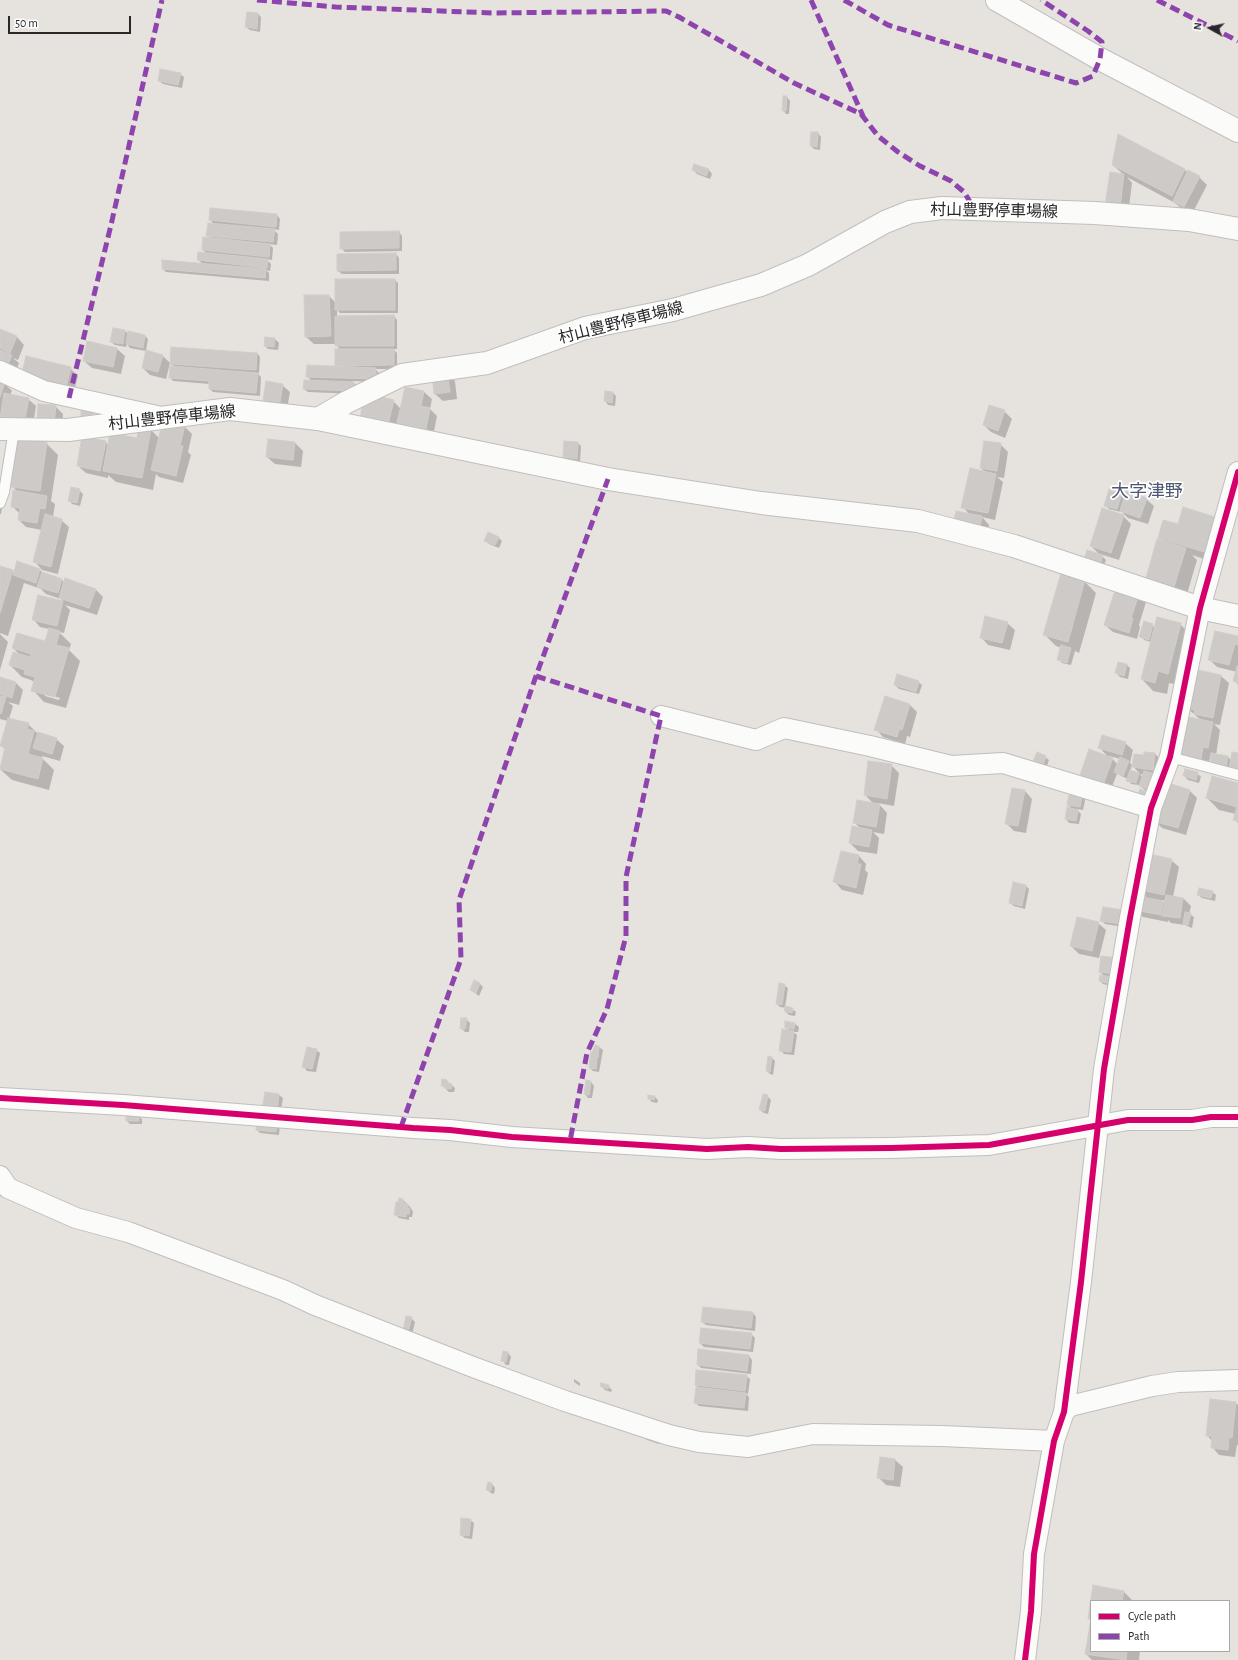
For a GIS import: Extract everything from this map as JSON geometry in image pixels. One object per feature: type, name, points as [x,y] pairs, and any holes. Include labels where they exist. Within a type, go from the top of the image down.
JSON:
[{"type":"main road","points":[[997,0],[1100,59],[1238,131]]},
{"type":"main road","name":"村山豊野停車場線","points":[[7,430],[68,430],[230,409],[318,419],[354,399],[402,376],[487,363],[584,328],[673,310],[760,285],[808,265],[885,222],[910,212],[942,208],[1095,213],[1189,220],[1238,229]]},
{"type":"main road","points":[[318,419],[608,479],[761,503],[918,521],[1014,546],[1200,608],[1238,616]]},
{"type":"street","points":[[0,371],[44,391],[163,417]]},
{"type":"street","points":[[1025,1660],[1031,1611],[1034,1554],[1054,1442],[1064,1412],[1081,1282],[1104,1069],[1130,918],[1151,808],[1170,757],[1200,608],[1238,472]]},
{"type":"street","points":[[661,716],[756,740],[784,728],[870,746],[950,766],[1003,762],[1151,808]]},
{"type":"street","points":[[0,1098],[123,1105],[407,1128],[450,1130],[512,1137],[707,1149],[898,1148],[989,1145],[1098,1124],[1128,1120],[1192,1120],[1212,1117],[1238,1117]]},
{"type":"street","points":[[0,1176],[8,1188],[76,1218],[128,1232],[283,1290],[315,1305],[473,1367],[571,1403],[669,1435],[700,1442],[748,1447],[813,1434],[942,1436],[1054,1442]]},
{"type":"street","points":[[1064,1412],[1070,1406],[1152,1386],[1178,1382],[1238,1380]]},
{"type":"lane","points":[[0,503],[4,492],[7,430]]},
{"type":"lane","points":[[1170,757],[1238,775]]},
{"type":"building","points":[[247,12],[258,13],[257,29],[245,27]]},
{"type":"building","points":[[160,69],[181,73],[178,85],[158,81]]},
{"type":"building","points":[[783,96],[787,96],[786,111],[782,111]]},
{"type":"building","points":[[811,132],[818,132],[817,147],[810,146]]},
{"type":"building","points":[[1118,134],[1185,169],[1172,196],[1112,165]]},
{"type":"building","points":[[694,164],[709,169],[706,176],[692,170]]},
{"type":"building","points":[[1188,170],[1200,176],[1184,207],[1173,201]]},
{"type":"building","points":[[1110,172],[1124,174],[1120,208],[1105,206]]},
{"type":"building","points":[[210,208],[277,214],[276,227],[209,220]]},
{"type":"building","points":[[208,223],[275,229],[273,242],[206,236]]},
{"type":"building","points":[[399,231],[399,248],[340,249],[340,232]]},
{"type":"building","points":[[203,237],[270,244],[269,257],[202,250]]},
{"type":"building","points":[[198,252],[268,259],[267,268],[197,260]]},
{"type":"building","points":[[396,253],[396,270],[337,271],[337,254]]},
{"type":"building","points":[[162,260],[266,269],[265,278],[162,269]]},
{"type":"building","points":[[335,279],[395,279],[395,310],[335,310]]},
{"type":"building","points":[[304,295],[329,295],[331,336],[305,337]]},
{"type":"building","points":[[394,315],[394,346],[335,346],[335,316]]},
{"type":"building","points":[[113,328],[125,330],[123,344],[110,342]]},
{"type":"building","points":[[0,329],[17,336],[10,353],[0,348]]},
{"type":"building","points":[[128,331],[145,335],[143,348],[126,344]]},
{"type":"building","points":[[265,337],[275,338],[274,347],[264,346]]},
{"type":"building","points":[[87,341],[117,348],[113,367],[83,361]]},
{"type":"building","points":[[171,347],[257,353],[256,370],[170,364]]},
{"type":"building","points":[[335,349],[394,349],[394,365],[335,366]]},
{"type":"building","points":[[0,350],[12,355],[6,369],[0,366]]},
{"type":"building","points":[[146,350],[163,355],[158,372],[142,368]]},
{"type":"building","points":[[26,356],[71,367],[66,388],[21,377]]},
{"type":"building","points":[[307,365],[376,368],[376,379],[306,377]]},
{"type":"building","points":[[170,366],[258,373],[256,393],[209,389],[209,381],[169,378]]},
{"type":"building","points":[[447,372],[450,392],[434,394],[432,375]]},
{"type":"building","points":[[304,380],[354,382],[353,391],[303,389]]},
{"type":"building","points":[[0,381],[5,382],[0,397]]},
{"type":"building","points":[[266,381],[283,384],[280,402],[263,400]]},
{"type":"building","points":[[405,387],[424,391],[421,406],[430,408],[426,429],[397,423]]},
{"type":"building","points":[[605,391],[613,392],[612,403],[604,401]]},
{"type":"building","points":[[4,393],[29,398],[24,424],[0,419]]},
{"type":"building","points":[[378,396],[394,400],[388,425],[360,419],[362,407]]},
{"type":"building","points":[[38,404],[56,405],[54,424],[37,423]]},
{"type":"building","points":[[989,405],[1005,410],[998,431],[983,425]]},
{"type":"building","points":[[94,410],[94,419],[81,419],[81,411]]},
{"type":"building","points":[[185,425],[180,446],[183,446],[176,476],[151,470],[161,428]]},
{"type":"building","points":[[151,429],[142,478],[103,471],[110,433],[137,438],[138,431]]},
{"type":"building","points":[[82,436],[106,441],[100,471],[77,466]]},
{"type":"building","points":[[17,438],[47,442],[40,491],[11,487]]},
{"type":"building","points":[[268,439],[295,442],[293,460],[266,457]]},
{"type":"building","points":[[564,441],[578,442],[577,459],[563,457]]},
{"type":"building","points":[[984,441],[1001,443],[997,471],[980,468]]},
{"type":"building","points":[[970,468],[996,474],[988,513],[961,508]]},
{"type":"building","points":[[71,487],[80,489],[77,503],[68,501]]},
{"type":"building","points":[[1109,489],[1122,493],[1117,509],[1104,506]]},
{"type":"building","points":[[13,490],[47,496],[45,509],[40,508],[37,523],[18,520],[20,508],[11,507]]},
{"type":"building","points":[[1126,491],[1147,498],[1140,518],[1120,511]]},
{"type":"building","points":[[1183,507],[1218,518],[1208,553],[1158,538],[1163,520],[1178,524]]},
{"type":"building","points":[[1102,508],[1124,515],[1111,553],[1090,546]]},
{"type":"building","points":[[956,511],[982,516],[979,531],[953,525]]},
{"type":"building","points":[[45,514],[62,519],[51,567],[33,562]]},
{"type":"building","points":[[488,532],[499,537],[495,545],[484,541]]},
{"type":"building","points":[[1157,539],[1186,548],[1173,590],[1161,586],[1162,583],[1146,578]]},
{"type":"building","points":[[1087,550],[1103,555],[1099,568],[1083,563]]},
{"type":"building","points":[[17,561],[40,569],[36,583],[13,575]]},
{"type":"building","points":[[0,566],[13,570],[0,613]]},
{"type":"building","points":[[42,572],[62,579],[58,593],[37,587]]},
{"type":"building","points":[[1061,573],[1085,580],[1068,642],[1043,635]]},
{"type":"building","points":[[65,578],[96,589],[89,608],[59,598]]},
{"type":"building","points":[[1116,587],[1139,594],[1131,618],[1133,618],[1129,633],[1104,625]]},
{"type":"building","points":[[38,595],[63,601],[57,626],[32,620]]},
{"type":"building","points":[[985,616],[1008,622],[1002,643],[980,638]]},
{"type":"building","points":[[1157,617],[1181,623],[1168,674],[1158,671],[1155,683],[1141,679]]},
{"type":"building","points":[[1144,621],[1153,624],[1149,640],[1139,637]]},
{"type":"building","points":[[49,628],[60,631],[56,645],[69,648],[55,697],[31,691],[35,677],[24,674],[25,670],[9,665],[13,652],[30,657],[31,654],[12,648],[17,633],[45,641]]},
{"type":"building","points":[[1215,631],[1238,636],[1238,645],[1235,644],[1229,665],[1208,660]]},
{"type":"building","points":[[1061,645],[1071,648],[1067,663],[1057,660]]},
{"type":"building","points":[[1118,662],[1127,664],[1124,676],[1115,673]]},
{"type":"building","points":[[1237,666],[1238,667],[1238,683],[1233,681]]},
{"type":"building","points":[[1194,669],[1221,675],[1213,718],[1194,714],[1195,710],[1186,708]]},
{"type":"building","points":[[897,674],[919,681],[916,692],[894,685]]},
{"type":"building","points":[[0,677],[16,682],[12,698],[0,694]]},
{"type":"building","points":[[0,696],[6,697],[1,714],[0,713]]},
{"type":"building","points":[[885,696],[910,704],[902,730],[899,729],[897,737],[874,730]]},
{"type":"building","points":[[1184,716],[1213,722],[1208,748],[1203,747],[1201,759],[1176,754]]},
{"type":"building","points":[[8,718],[29,723],[27,729],[34,731],[28,754],[43,758],[38,779],[0,769],[5,747],[0,746]]},
{"type":"building","points":[[38,732],[57,738],[52,754],[33,748]]},
{"type":"building","points":[[1102,735],[1126,742],[1122,755],[1098,748]]},
{"type":"building","points":[[1089,749],[1113,758],[1101,790],[1078,781]]},
{"type":"building","points":[[1037,752],[1046,756],[1042,768],[1032,764]]},
{"type":"building","points":[[1144,752],[1155,753],[1153,770],[1132,767],[1134,754],[1144,755]]},
{"type":"building","points":[[1232,752],[1238,753],[1238,771],[1229,770]]},
{"type":"building","points":[[1211,753],[1228,756],[1226,768],[1210,765]]},
{"type":"building","points":[[1120,757],[1129,761],[1123,776],[1114,772]]},
{"type":"building","points":[[868,761],[892,764],[887,799],[864,795]]},
{"type":"building","points":[[1185,769],[1198,772],[1196,780],[1183,776]]},
{"type":"building","points":[[1130,770],[1139,773],[1136,783],[1126,781]]},
{"type":"building","points":[[1144,771],[1155,774],[1150,790],[1139,786]]},
{"type":"building","points":[[1212,776],[1238,783],[1238,821],[1233,820],[1237,807],[1206,798]]},
{"type":"building","points":[[1165,782],[1190,790],[1178,828],[1153,821]]},
{"type":"building","points":[[1012,788],[1025,790],[1018,826],[1005,824]]},
{"type":"building","points":[[1070,789],[1083,792],[1080,807],[1067,805]]},
{"type":"building","points":[[1140,789],[1150,793],[1147,802],[1137,798]]},
{"type":"building","points":[[857,800],[880,804],[876,827],[853,823]]},
{"type":"building","points":[[1067,807],[1078,810],[1076,821],[1065,819]]},
{"type":"building","points":[[852,826],[872,830],[869,847],[849,843]]},
{"type":"building","points":[[841,851],[859,855],[857,864],[861,864],[856,888],[833,882]]},
{"type":"building","points":[[1145,853],[1172,859],[1164,895],[1137,889]]},
{"type":"building","points":[[1013,882],[1026,885],[1022,906],[1009,903]]},
{"type":"building","points":[[1199,888],[1213,891],[1211,898],[1197,895]]},
{"type":"building","points":[[1166,895],[1183,898],[1180,918],[1162,916]]},
{"type":"building","points":[[1137,896],[1163,901],[1161,915],[1135,910]]},
{"type":"building","points":[[1103,907],[1123,910],[1121,924],[1100,921]]},
{"type":"building","points":[[1185,912],[1191,913],[1188,925],[1183,924]]},
{"type":"building","points":[[1077,917],[1099,922],[1092,951],[1070,946]]},
{"type":"building","points":[[1101,956],[1117,958],[1115,974],[1099,972]]},
{"type":"building","points":[[1100,975],[1113,977],[1112,984],[1099,981]]},
{"type":"building","points":[[474,980],[480,983],[476,993],[470,990]]},
{"type":"building","points":[[779,983],[785,984],[782,1005],[776,1004]]},
{"type":"building","points":[[785,1006],[793,1008],[792,1013],[784,1011]]},
{"type":"building","points":[[461,1018],[467,1018],[465,1029],[460,1029]]},
{"type":"building","points":[[785,1021],[795,1023],[794,1029],[785,1028]]},
{"type":"building","points":[[782,1029],[794,1031],[791,1052],[779,1051]]},
{"type":"building","points":[[595,1045],[599,1046],[598,1058],[590,1057]]},
{"type":"building","points":[[307,1047],[317,1049],[312,1069],[302,1067]]},
{"type":"building","points":[[768,1056],[772,1057],[770,1072],[766,1071]]},
{"type":"building","points":[[590,1058],[597,1059],[596,1069],[589,1068]]},
{"type":"building","points":[[442,1079],[447,1080],[447,1083],[452,1084],[451,1089],[441,1086]]},
{"type":"building","points":[[586,1080],[591,1081],[589,1095],[584,1094]]},
{"type":"building","points":[[265,1092],[279,1094],[277,1112],[262,1110]]},
{"type":"building","points":[[763,1094],[768,1095],[765,1111],[759,1110]]},
{"type":"building","points":[[648,1095],[655,1096],[654,1100],[648,1099]]},
{"type":"building","points":[[126,1114],[139,1115],[139,1121],[126,1121]]},
{"type":"building","points":[[257,1118],[277,1120],[276,1132],[256,1130]]},
{"type":"building","points":[[399,1198],[403,1199],[403,1203],[408,1204],[407,1208],[410,1208],[409,1214],[406,1214],[406,1217],[394,1215],[396,1202],[398,1202]]},
{"type":"building","points":[[703,1307],[753,1312],[751,1328],[701,1322]]},
{"type":"building","points":[[406,1316],[412,1317],[408,1332],[403,1331]]},
{"type":"building","points":[[701,1328],[752,1333],[750,1349],[699,1343]]},
{"type":"building","points":[[698,1349],[749,1355],[747,1371],[697,1365]]},
{"type":"building","points":[[503,1351],[508,1352],[506,1362],[501,1361]]},
{"type":"building","points":[[696,1370],[747,1375],[745,1391],[695,1385]]},
{"type":"building","points":[[601,1383],[609,1385],[608,1389],[600,1386]]},
{"type":"building","points":[[696,1387],[746,1393],[744,1408],[694,1403]]},
{"type":"building","points":[[1210,1399],[1236,1402],[1232,1438],[1229,1437],[1228,1450],[1211,1448],[1212,1436],[1206,1436]]},
{"type":"building","points":[[880,1457],[895,1459],[893,1480],[877,1478]]},
{"type":"building","points":[[488,1482],[492,1483],[491,1491],[486,1490]]},
{"type":"building","points":[[461,1518],[471,1519],[469,1536],[460,1535]]},
{"type":"building","points":[[1093,1585],[1124,1591],[1122,1600],[1091,1600]]},
{"type":"building","points":[[1090,1605],[1090,1619],[1088,1619]]},
{"type":"building","points":[[1090,1625],[1090,1652],[1127,1652],[1126,1660],[1085,1654]]},
{"type":"marked path","points":[[69,398],[111,225],[162,0]]},
{"type":"marked path","points":[[257,0],[336,7],[493,13],[666,11],[794,83],[861,114],[878,136],[898,152],[920,166],[951,181],[964,192],[975,210]]},
{"type":"marked path","points":[[811,0],[863,116]]},
{"type":"marked path","points":[[844,0],[888,25],[1076,83],[1093,76],[1100,59],[1102,42],[1041,0]]},
{"type":"marked path","points":[[1157,0],[1238,41]]},
{"type":"marked path","points":[[401,1127],[461,959],[459,900],[536,676],[608,479]]},
{"type":"marked path","points":[[536,676],[661,716],[626,877],[626,936],[607,1009],[587,1053],[570,1141]]},
{"type":"cycle path","points":[[1025,1660],[1031,1611],[1034,1554],[1054,1441],[1064,1412],[1081,1282],[1104,1069],[1130,918],[1151,808],[1170,757],[1200,608],[1238,472]]},
{"type":"cycle path","points":[[0,1098],[123,1105],[450,1130],[512,1137],[707,1149],[748,1147],[781,1149],[891,1148],[989,1145],[1128,1120],[1192,1120],[1211,1117],[1238,1117]]},
{"type":"district","name":"大字津野","points":[[1147,492]]}]
